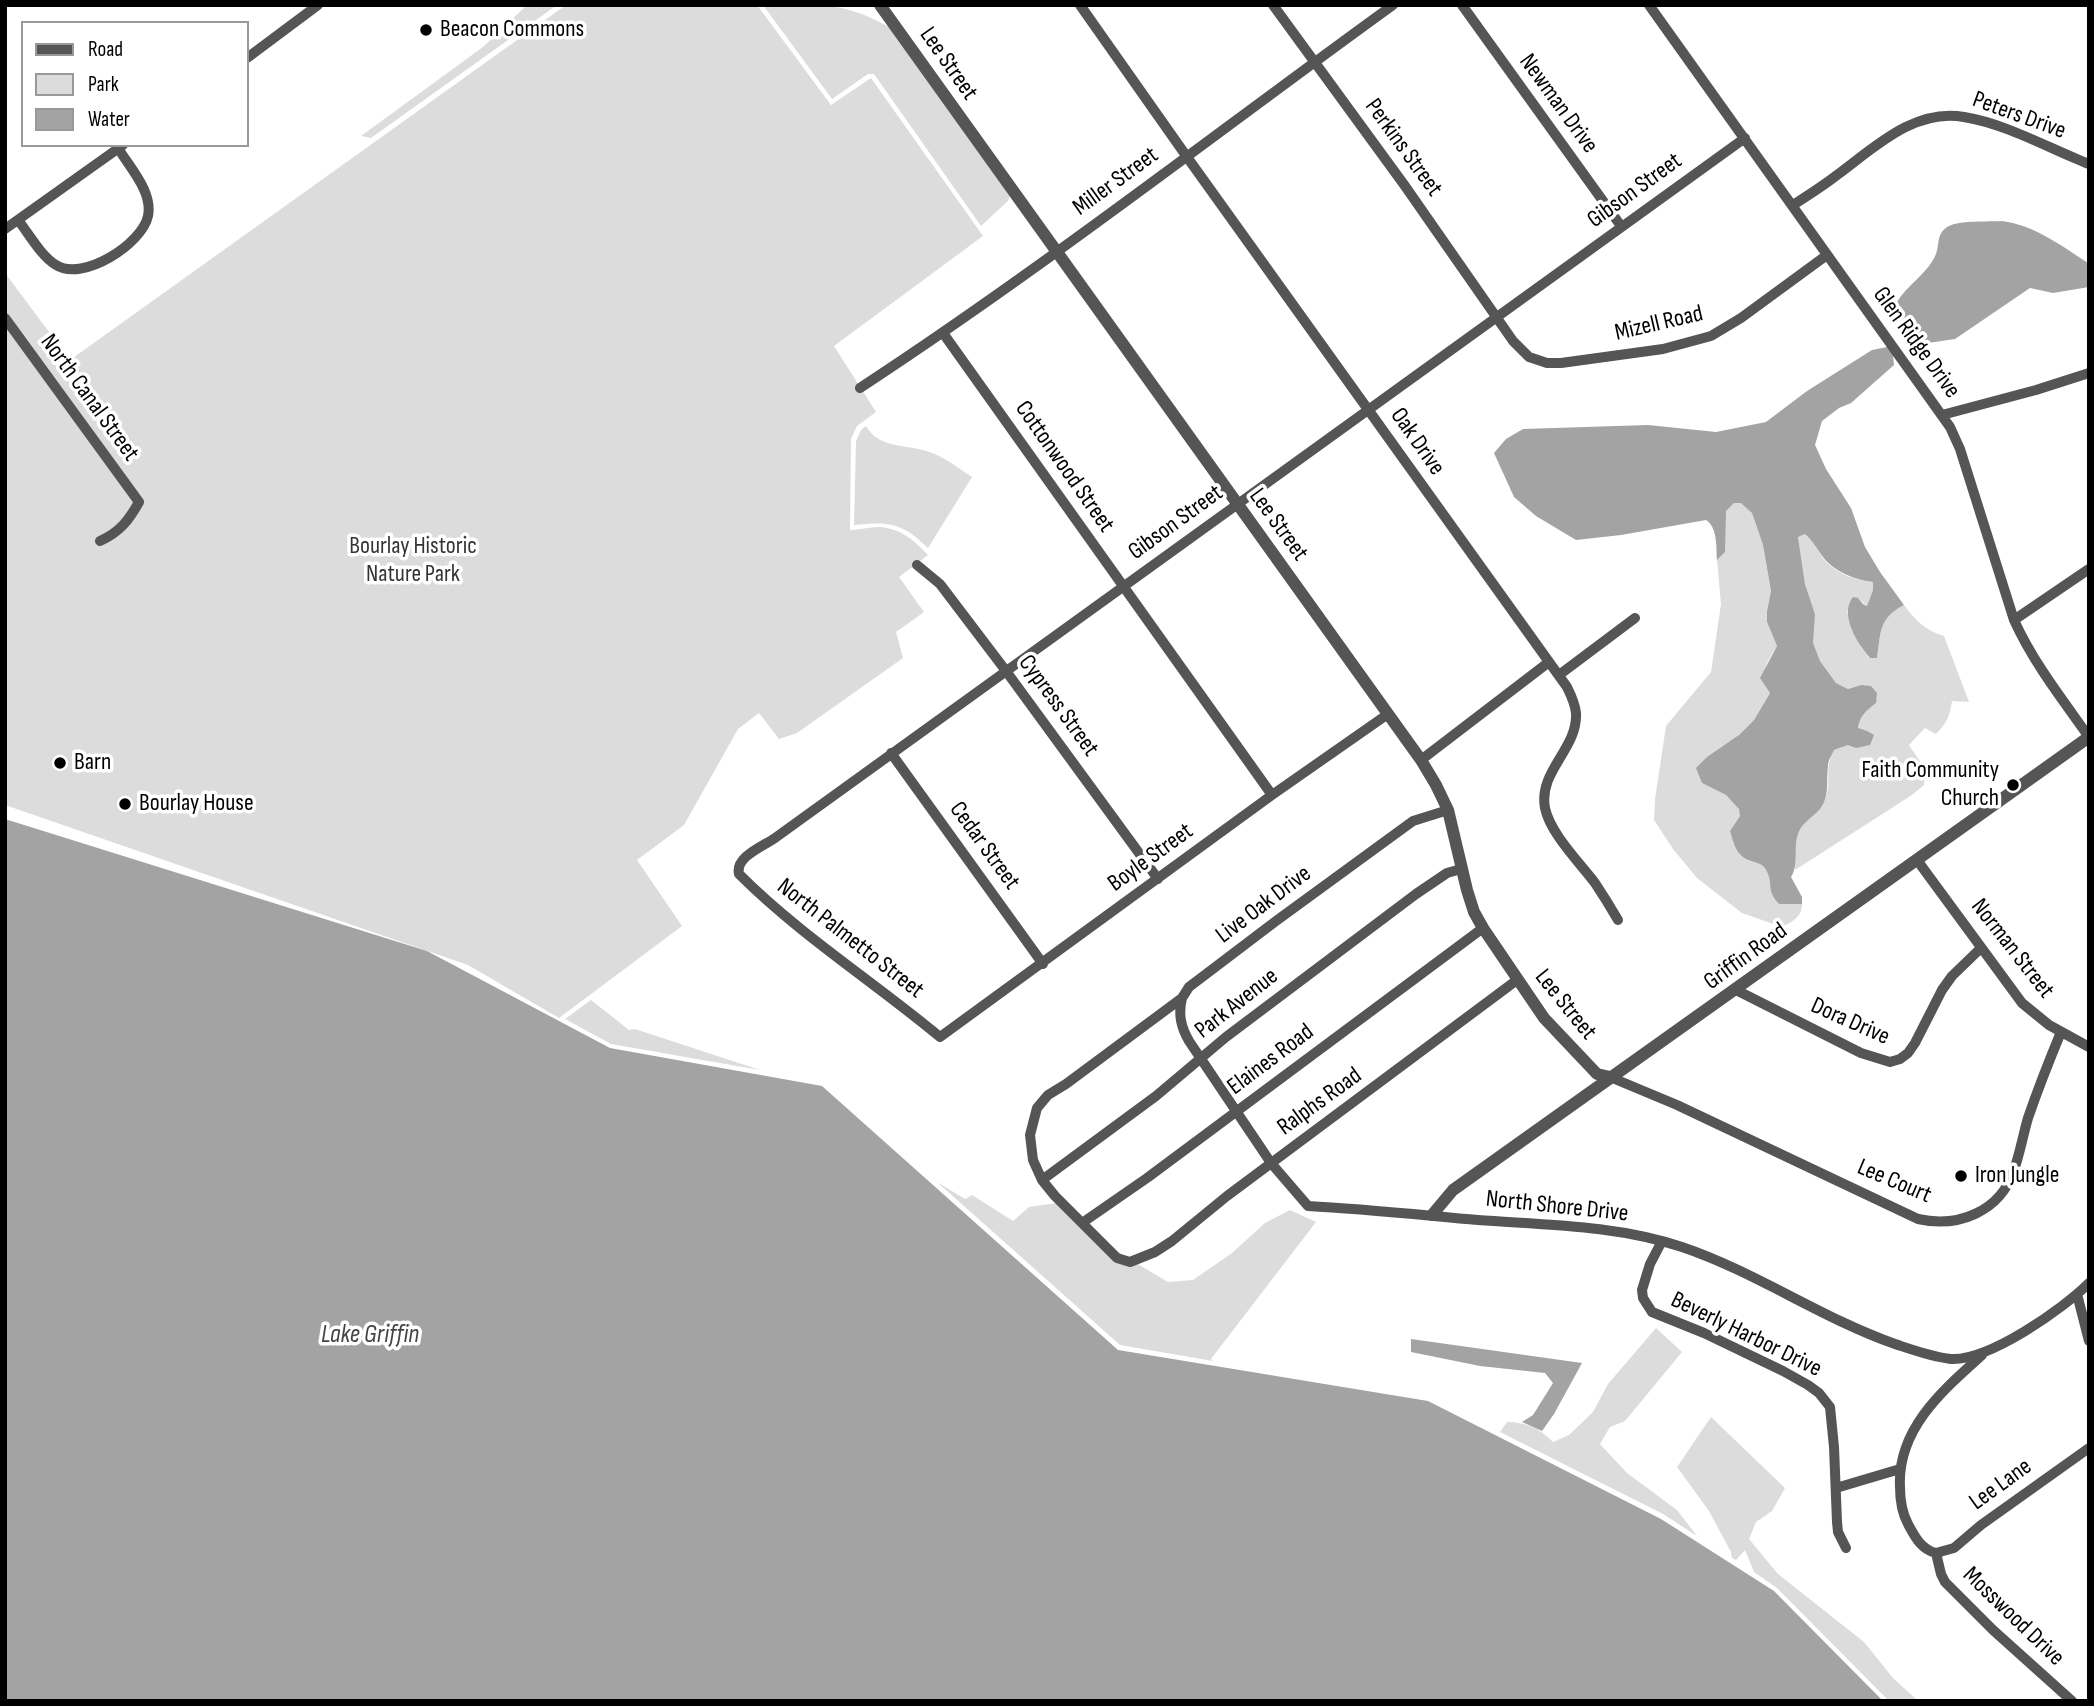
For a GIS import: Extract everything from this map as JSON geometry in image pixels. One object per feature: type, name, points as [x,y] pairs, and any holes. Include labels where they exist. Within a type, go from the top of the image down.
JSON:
[{"type":"street","points":[[248,57],[318,5]]},
{"type":"street","name":"Lee Street","points":[[880,5],[1421,760],[1448,810],[1474,912],[1517,980],[1544,1018],[1564,1040],[1597,1074],[1610,1077]]},
{"type":"street","name":"Oak Drive","points":[[1080,5],[1567,687],[1576,711],[1575,725],[1571,740],[1545,786],[1545,807],[1552,827],[1598,887],[1618,920]]},
{"type":"street","name":"Perkins Street","points":[[1273,5],[1496,318]]},
{"type":"street","name":"Miller Street","points":[[860,387],[943,333],[1056,252],[1392,5]]},
{"type":"street","name":"Newman Drive","points":[[1462,5],[1621,226]]},
{"type":"street","name":"Glen Ridge Drive","points":[[1649,5],[1950,427],[1960,449],[2014,620],[2044,673],[2089,737]]},
{"type":"street","name":"Peters Drive","points":[[1793,205],[1878,144],[1912,125],[1936,116],[1965,117],[1989,123],[2089,164]]},
{"type":"street","name":"Gibson Street","points":[[737,870],[740,861],[1745,138]]},
{"type":"street","points":[[5,229],[121,147],[148,200],[148,217],[132,241],[112,256],[80,269],[58,267],[18,220]]},
{"type":"street","name":"Mizell Road","points":[[1496,318],[1522,353],[1536,361],[1547,363],[1663,349],[1711,336],[1726,328],[1828,255]]},
{"type":"street","name":"North Canal Street","points":[[5,318],[139,502],[120,529],[100,541]]},
{"type":"street","name":"Cottonwood Street","points":[[943,333],[1122,588],[1272,795]]},
{"type":"street","points":[[1942,415],[2089,373]]},
{"type":"street","name":"Cypress Street","points":[[916,565],[940,584],[1158,880]]},
{"type":"street","points":[[2014,620],[2089,569]]},
{"type":"street","points":[[1559,675],[1635,618]]},
{"type":"street","points":[[1421,760],[1549,662]]},
{"type":"street","name":"Boyle Street","points":[[940,1037],[1388,713]]},
{"type":"street","name":"Griffin Road","points":[[1432,1215],[1453,1190],[2089,737]]},
{"type":"street","name":"Cedar Street","points":[[891,753],[1043,964]]},
{"type":"street","name":"Live Oak Drive","points":[[1042,1180],[1030,1147],[1030,1135],[1037,1108],[1048,1095],[1182,998],[1189,988],[1211,971],[1413,821],[1448,810]]},
{"type":"street","name":"Norman Street","points":[[1917,860],[2022,1003],[2060,1032],[2089,1047]]},
{"type":"street","name":"Park Avenue","points":[[1042,1180],[1156,1096],[1226,1037],[1416,894],[1447,873],[1461,869]]},
{"type":"street","name":"North Palmetto Street","points":[[737,870],[770,904],[940,1037]]},
{"type":"street","name":"Elaines Road","points":[[1082,1223],[1147,1178],[1483,928]]},
{"type":"street","name":"Dora Drive","points":[[1736,990],[1861,1053],[1890,1062],[1908,1053],[1942,990],[1981,947]]},
{"type":"street","name":"Ralphs Road","points":[[1082,1223],[1116,1258],[1130,1262],[1147,1255],[1172,1241],[1227,1196],[1517,980]]},
{"type":"street","name":"North Shore Drive","points":[[1182,998],[1180,1009],[1183,1030],[1200,1059],[1271,1163],[1308,1206],[1590,1227],[1662,1241],[1721,1263],[1861,1331],[1925,1354],[1960,1359],[1987,1350],[2056,1310],[2089,1283]]},
{"type":"street","name":"Lee Court","points":[[1610,1077],[1668,1101],[1918,1219],[1944,1222],[1959,1220],[1983,1211],[1993,1203],[2009,1182],[2014,1173],[2023,1133],[2060,1032]]},
{"type":"street","points":[[1042,1180],[1082,1223]]},
{"type":"street","name":"Beverly Harbor Drive","points":[[1662,1241],[1650,1264],[1642,1290],[1647,1306],[1659,1316],[1704,1333],[1783,1371],[1819,1393],[1830,1407],[1837,1522],[1846,1548]]},
{"type":"street","points":[[2077,1294],[2089,1341]]},
{"type":"street","name":"Mosswood Drive","points":[[1987,1350],[1941,1391],[1927,1408],[1908,1443],[1900,1469],[1903,1512],[1919,1543],[1936,1553],[1945,1582],[1993,1630],[2072,1701]]},
{"type":"street","name":"Lee Lane","points":[[1936,1553],[1954,1548],[1981,1525],[2089,1448]]},
{"type":"street","points":[[1836,1488],[1900,1469]]},
{"type":"green space","points":[[527,5],[557,5],[371,138],[361,136],[483,47]]},
{"type":"green space","name":"Bourlay Historic Nature Park","points":[[566,5],[757,5],[831,105],[871,78],[983,236],[834,346],[876,412],[857,426],[851,439],[850,530],[879,527],[894,530],[912,540],[928,555],[899,577],[924,612],[896,632],[903,658],[797,733],[779,739],[759,713],[738,729],[684,825],[637,860],[682,926],[559,1018],[468,965],[5,805],[5,273],[70,360]]},
{"type":"green space","points":[[763,5],[842,8],[889,27],[1010,196],[1008,201],[981,226],[874,74],[868,74],[832,99]]},
{"type":"green space","points":[[866,426],[879,439],[935,454],[972,477],[928,548],[911,533],[895,526],[877,523],[854,525],[856,441]]},
{"type":"green space","points":[[1734,503],[1742,503],[1752,513],[1763,545],[1771,591],[1767,622],[1777,646],[1764,674],[1770,693],[1754,720],[1734,740],[1720,748],[1702,783],[1726,795],[1740,809],[1740,816],[1730,831],[1734,844],[1743,856],[1764,868],[1769,877],[1772,894],[1779,904],[1802,904],[1799,915],[1782,927],[1742,913],[1697,878],[1654,820],[1666,726],[1711,672],[1721,604],[1717,560],[1725,552],[1725,511]]},
{"type":"green space","points":[[1805,534],[1832,567],[1852,578],[1873,582],[1867,606],[1858,598],[1847,612],[1861,647],[1869,658],[1877,658],[1880,633],[1885,621],[1904,605],[1921,624],[1944,636],[1969,702],[1952,701],[1947,719],[1936,734],[1925,728],[1909,745],[1925,769],[1924,785],[1795,870],[1798,834],[1825,798],[1828,768],[1834,750],[1848,745],[1867,731],[1858,729],[1860,720],[1876,703],[1861,685],[1848,689],[1836,683],[1820,661],[1812,643],[1815,614],[1805,584],[1798,537]]},
{"type":"green space","points":[[591,1000],[629,1030],[635,1029],[760,1070],[611,1044],[565,1019]]},
{"type":"green space","points":[[937,1182],[965,1199],[972,1195],[1013,1221],[1029,1207],[1057,1203],[1121,1254],[1168,1282],[1193,1280],[1232,1253],[1265,1223],[1290,1210],[1316,1222],[1211,1359],[1213,1361],[1120,1345]]},
{"type":"green space","points":[[1656,1328],[1682,1352],[1625,1421],[1610,1427],[1600,1444],[1627,1473],[1677,1510],[1697,1536],[1663,1514],[1500,1432],[1507,1422],[1514,1422],[1532,1427],[1553,1442],[1569,1435],[1593,1412],[1608,1384]]},
{"type":"green space","points":[[1711,1417],[1785,1488],[1772,1511],[1756,1522],[1749,1539],[1778,1574],[1864,1642],[1893,1678],[1918,1701],[1889,1701],[1777,1588],[1754,1572],[1745,1550],[1736,1560],[1732,1558],[1709,1511],[1677,1467]]},
{"type":"water","points":[[2002,221],[2036,232],[2088,263],[2089,287],[2053,293],[2030,288],[1955,339],[1921,344],[1898,318],[1894,309],[1902,295],[1932,262],[1942,232],[1949,226],[1960,223]]},
{"type":"water","points":[[1892,346],[1894,365],[1851,403],[1822,421],[1815,445],[1826,469],[1851,508],[1865,547],[1904,605],[1885,621],[1880,633],[1877,658],[1870,658],[1855,637],[1848,612],[1853,597],[1867,606],[1873,582],[1838,571],[1827,562],[1805,534],[1798,537],[1805,584],[1815,614],[1813,643],[1820,661],[1836,683],[1848,689],[1861,685],[1871,686],[1877,693],[1876,703],[1862,716],[1858,728],[1874,735],[1870,745],[1856,748],[1848,745],[1834,750],[1828,764],[1823,804],[1798,834],[1795,867],[1791,877],[1802,897],[1802,904],[1779,904],[1772,894],[1765,868],[1743,857],[1735,846],[1730,831],[1740,816],[1739,809],[1726,795],[1702,783],[1696,768],[1754,720],[1770,693],[1760,678],[1777,646],[1767,622],[1771,591],[1763,545],[1752,513],[1741,503],[1734,503],[1726,511],[1725,552],[1717,560],[1713,528],[1706,520],[1576,540],[1536,516],[1514,497],[1494,453],[1506,439],[1523,429],[1648,425],[1716,432],[1766,422],[1807,391],[1872,350]]},
{"type":"water","name":"Lake Griffin","points":[[5,819],[427,951],[610,1048],[822,1086],[1118,1350],[1428,1401],[1661,1519],[1774,1591],[1883,1701],[5,1701]]},
{"type":"water","points":[[1411,1339],[1582,1363],[1542,1431],[1522,1422],[1533,1415],[1553,1383],[1545,1373],[1480,1366],[1411,1352]]},
{"type":"place","name":"Beacon Commons","points":[[426,30]]},
{"type":"place","name":"Barn","points":[[60,763]]},
{"type":"place","name":"Faith Community Church","points":[[2013,785]]},
{"type":"place","name":"Bourlay House","points":[[125,804]]},
{"type":"place","name":"Iron Jungle","points":[[1961,1176]]}]
